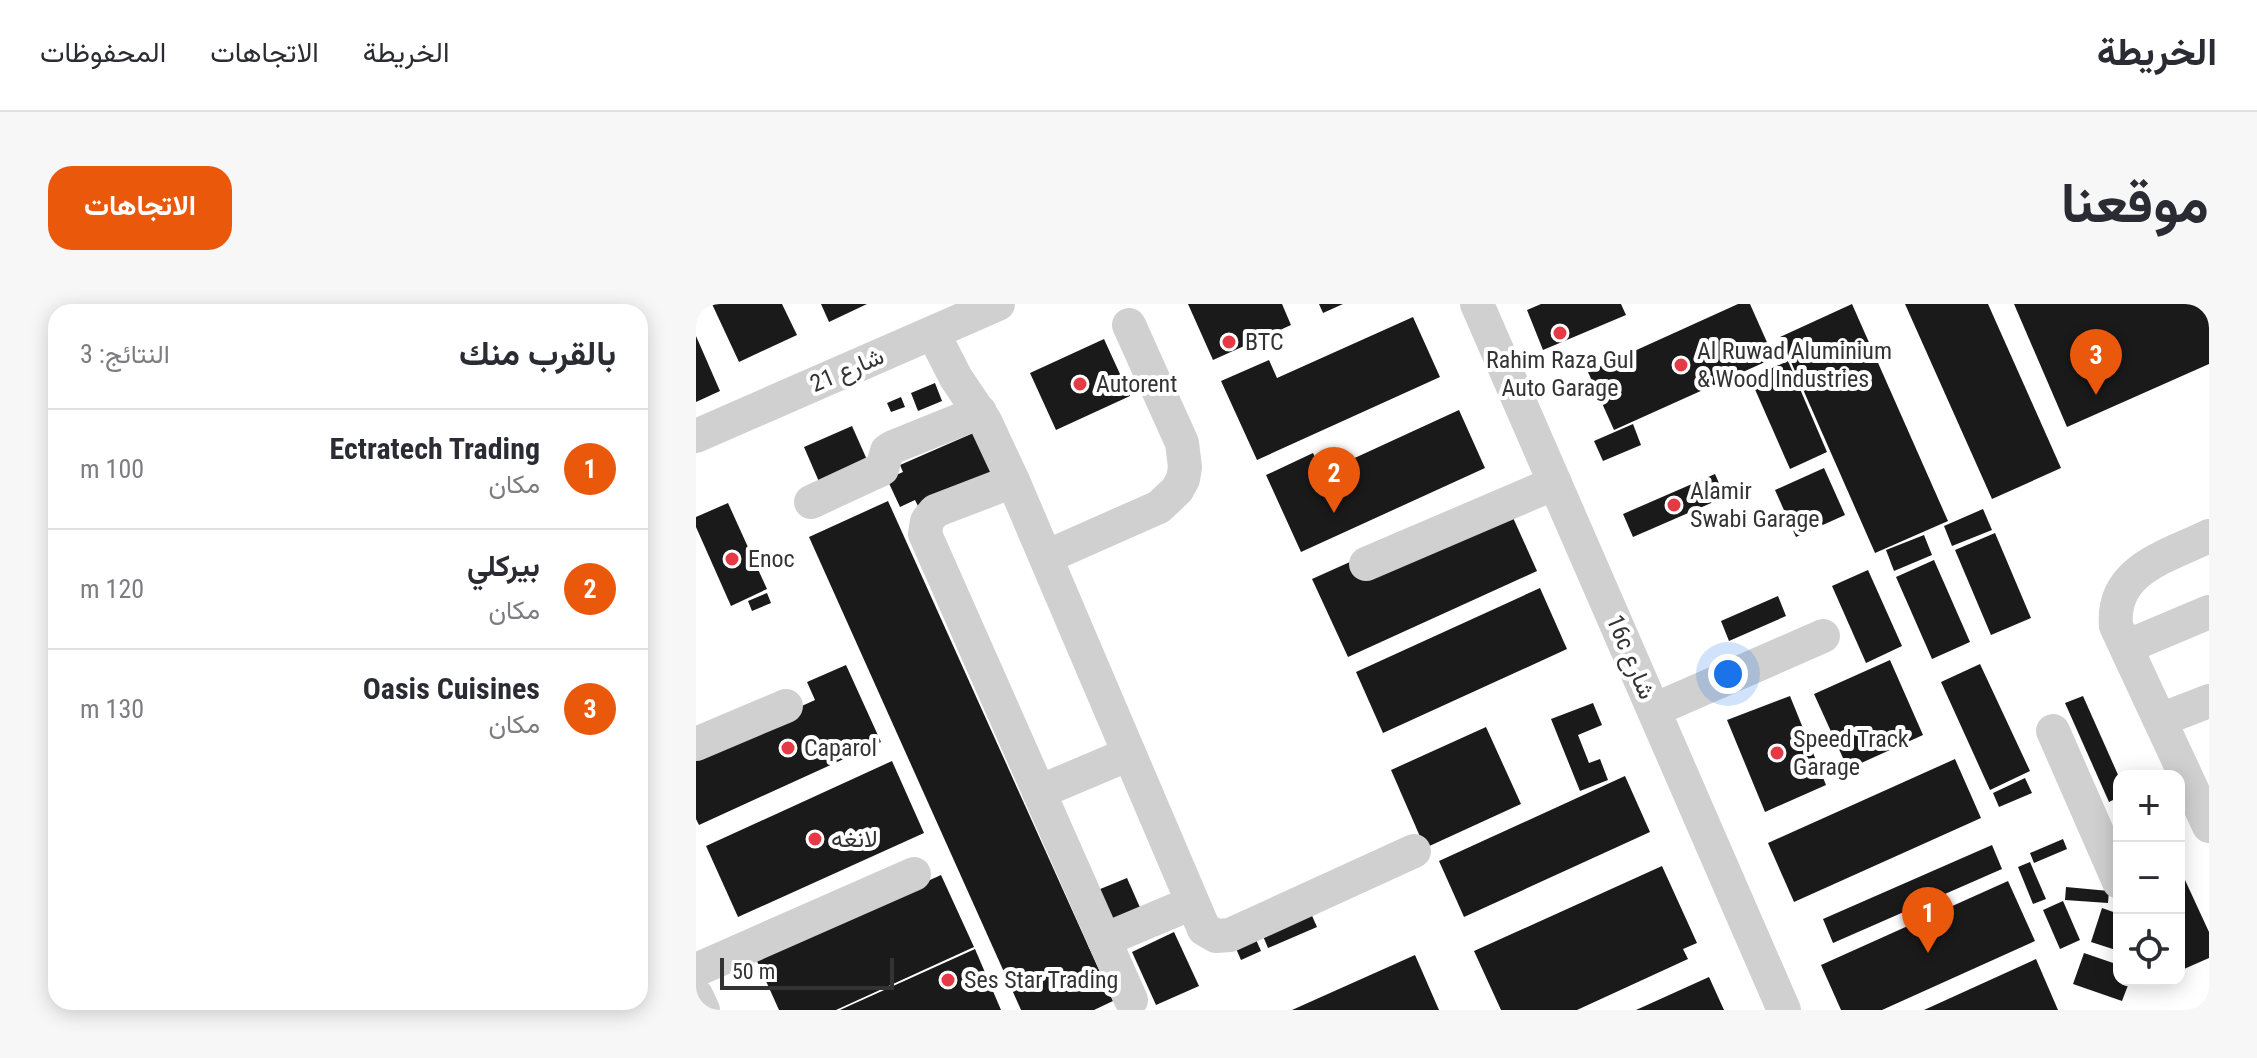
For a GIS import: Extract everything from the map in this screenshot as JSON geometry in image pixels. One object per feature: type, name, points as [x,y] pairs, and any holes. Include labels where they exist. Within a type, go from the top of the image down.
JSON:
[{"type":"street","name":"شارع 21","points":[[696,436],[950,319],[998,304]]},
{"type":"street","name":"16c شارع","points":[[1477,304],[1784,1010]]},
{"type":"street","points":[[950,319],[956,378],[980,412],[1013,481],[1204,929],[1216,936],[1223,936],[1414,851]]},
{"type":"street","points":[[1046,557],[1159,507],[1169,500],[1183,479],[1185,455],[1182,443],[1129,325]]},
{"type":"street","points":[[811,502],[879,471],[885,466],[887,451],[893,447],[980,412]]},
{"type":"street","points":[[1013,481],[935,511],[927,521],[925,534],[1131,1000]]},
{"type":"street","points":[[1366,564],[1555,483]]},
{"type":"street","points":[[2195,810],[2160,720],[2116,626],[2116,617],[2118,598],[2129,579],[2147,566],[2209,536]]},
{"type":"street","points":[[2126,647],[2209,612]]},
{"type":"street","points":[[1654,710],[1823,636]]},
{"type":"street","points":[[2160,720],[2209,701]]},
{"type":"street","points":[[696,744],[786,706]]},
{"type":"street","points":[[2053,731],[2110,836]]},
{"type":"street","points":[[1039,792],[1129,754]]},
{"type":"street","points":[[696,970],[914,874]]},
{"type":"street","points":[[1104,940],[1192,903]]},
{"type":"street","points":[[696,995],[703,1010]]},
{"type":"building","points":[[712,304],[782,304],[797,335],[739,362]]},
{"type":"building","points":[[821,304],[867,304],[829,322]]},
{"type":"building","name":"BTC","points":[[1188,304],[1282,304],[1291,325],[1213,360]]},
{"type":"building","points":[[1319,304],[1343,304],[1323,313]]},
{"type":"building","name":"Rahim Raza Gul Auto Garage","points":[[1541,304],[1621,304],[1626,315],[1543,350],[1527,310]]},
{"type":"building","name":"Al Ruwad Aluminium & Wood Industries","points":[[1738,304],[1750,304],[1774,358],[1614,430],[1588,372]]},
{"type":"building","points":[[1852,304],[1948,521],[1875,553],[1780,337]]},
{"type":"building","points":[[1905,304],[1988,304],[2061,468],[1992,499]]},
{"type":"building","points":[[2014,304],[2209,304],[2209,364],[2067,427]]},
{"type":"building","points":[[1413,317],[1440,377],[1257,460],[1221,381],[1269,360],[1277,378]]},
{"type":"building","points":[[696,336],[720,391],[696,402]]},
{"type":"building","name":"Autorent","points":[[1104,339],[1130,396],[1056,430],[1030,373]]},
{"type":"building","points":[[1788,361],[1827,452],[1790,469],[1750,378]]},
{"type":"building","points":[[935,383],[942,401],[918,411],[911,393]]},
{"type":"building","points":[[901,397],[905,407],[891,412],[887,403]]},
{"type":"building","points":[[1459,410],[1485,468],[1301,552],[1266,475],[1313,453],[1322,473]]},
{"type":"building","points":[[1633,424],[1641,445],[1603,461],[1594,441]]},
{"type":"building","points":[[852,426],[868,462],[820,484],[804,447]]},
{"type":"building","points":[[978,431],[997,474],[919,508],[915,500],[900,507],[887,479],[903,472],[900,465]]},
{"type":"building","points":[[1824,468],[1845,515],[1796,537],[1775,490]]},
{"type":"building","name":"Alamir Swabi Garage","points":[[1715,474],[1725,497],[1633,537],[1623,514]]},
{"type":"building","points":[[888,501],[1113,1001],[1094,1010],[1021,1010],[809,537]]},
{"type":"building","name":"Enoc","points":[[728,503],[767,589],[731,606],[696,527],[696,517]]},
{"type":"building","points":[[1983,509],[1992,530],[1952,546],[1944,526]]},
{"type":"building","points":[[1510,511],[1537,571],[1348,657],[1312,579],[1361,557]]},
{"type":"building","points":[[1995,533],[2031,618],[1991,635],[1955,550]]},
{"type":"building","points":[[1924,535],[1932,555],[1894,571],[1886,550]]},
{"type":"building","points":[[1934,560],[1970,642],[1932,659],[1896,577]]},
{"type":"building","points":[[1868,570],[1902,646],[1866,663],[1832,586]]},
{"type":"building","points":[[1540,588],[1567,649],[1383,733],[1356,672]]},
{"type":"building","points":[[767,593],[771,603],[752,611],[748,601]]},
{"type":"building","points":[[1778,596],[1786,616],[1729,641],[1721,621]]},
{"type":"building","points":[[1890,660],[1923,735],[1848,769],[1814,694]]},
{"type":"building","points":[[1980,664],[2030,771],[1990,790],[1941,682]]},
{"type":"building","name":"Caparol","points":[[846,665],[881,742],[699,825],[696,819],[696,754],[815,700],[807,682]]},
{"type":"building","name":"Speed Track Garage","points":[[1790,696],[1826,785],[1765,812],[1727,720]]},
{"type":"building","points":[[2083,696],[2116,770],[2113,770],[2113,800],[2109,802],[2065,703]]},
{"type":"building","points":[[1593,703],[1602,725],[1578,735],[1589,763],[1600,759],[1608,780],[1580,791],[1551,719]]},
{"type":"building","points":[[1486,727],[1521,804],[1425,848],[1391,770]]},
{"type":"building","points":[[1955,759],[1981,818],[1794,902],[1768,843]]},
{"type":"building","name":"لانغه","points":[[892,761],[924,833],[738,917],[706,846]]},
{"type":"building","points":[[1625,776],[1650,832],[1464,917],[1439,861]]},
{"type":"building","points":[[2025,778],[2032,793],[1999,807],[1993,793]]},
{"type":"building","points":[[2063,839],[2067,849],[2034,863],[2030,853]]},
{"type":"building","points":[[1992,845],[2002,869],[1833,943],[1823,919]]},
{"type":"building","points":[[2030,862],[2046,899],[2033,904],[2018,867]]},
{"type":"building","points":[[1662,866],[1697,943],[1683,949],[1688,959],[1577,1010],[1501,1010],[1474,951]]},
{"type":"building","points":[[941,875],[974,947],[836,1010],[779,1010],[756,959]]},
{"type":"building","points":[[1127,878],[1142,912],[1107,927],[1093,892]]},
{"type":"building","points":[[2185,880],[2209,932],[2209,958],[2185,969]]},
{"type":"building","points":[[2008,881],[2035,941],[1882,1010],[1841,1010],[1821,965]]},
{"type":"building","points":[[2066,887],[2109,891],[2108,903],[2065,900]]},
{"type":"building","points":[[2063,901],[2080,940],[2060,949],[2043,910]]},
{"type":"building","points":[[2102,908],[2113,912],[2113,949],[2091,942]]},
{"type":"building","points":[[1309,909],[1317,927],[1268,948],[1260,929]]},
{"type":"building","points":[[1174,932],[1199,986],[1156,1005],[1132,952]]},
{"type":"building","points":[[1254,935],[1261,951],[1241,960],[1234,944]]},
{"type":"building","name":"Ses Star Trading","points":[[975,949],[1001,1010],[840,1010]]},
{"type":"building","points":[[2084,953],[2113,963],[2113,986],[2128,986],[2122,1001],[2073,984]]},
{"type":"building","points":[[1415,955],[1439,1010],[1292,1010]]},
{"type":"building","points":[[2036,959],[2058,1010],[1924,1010]]},
{"type":"building","points":[[1709,977],[1724,1010],[1636,1010]]},
{"type":"place","name":"Rahim Raza Gul Auto Garage","points":[[1560,333]]},
{"type":"place","name":"BTC","points":[[1229,342]]},
{"type":"place","name":"Al Ruwad Aluminium & Wood Industries","points":[[1681,365]]},
{"type":"place","name":"Autorent","points":[[1080,384]]},
{"type":"place","name":"Oasis Cuisines","points":[[2096,395]]},
{"type":"place","name":"Alamir Swabi Garage","points":[[1674,505]]},
{"type":"place","name":"بيركلي","points":[[1334,513]]},
{"type":"place","name":"Enoc","points":[[732,559]]},
{"type":"place","name":"Caparol","points":[[788,748]]},
{"type":"place","name":"Speed Track Garage","points":[[1777,753]]},
{"type":"place","name":"لانغه","points":[[815,839]]},
{"type":"place","name":"Ectratech Trading","points":[[1928,953]]},
{"type":"place","name":"Ses Star Trading","points":[[948,980]]}]
